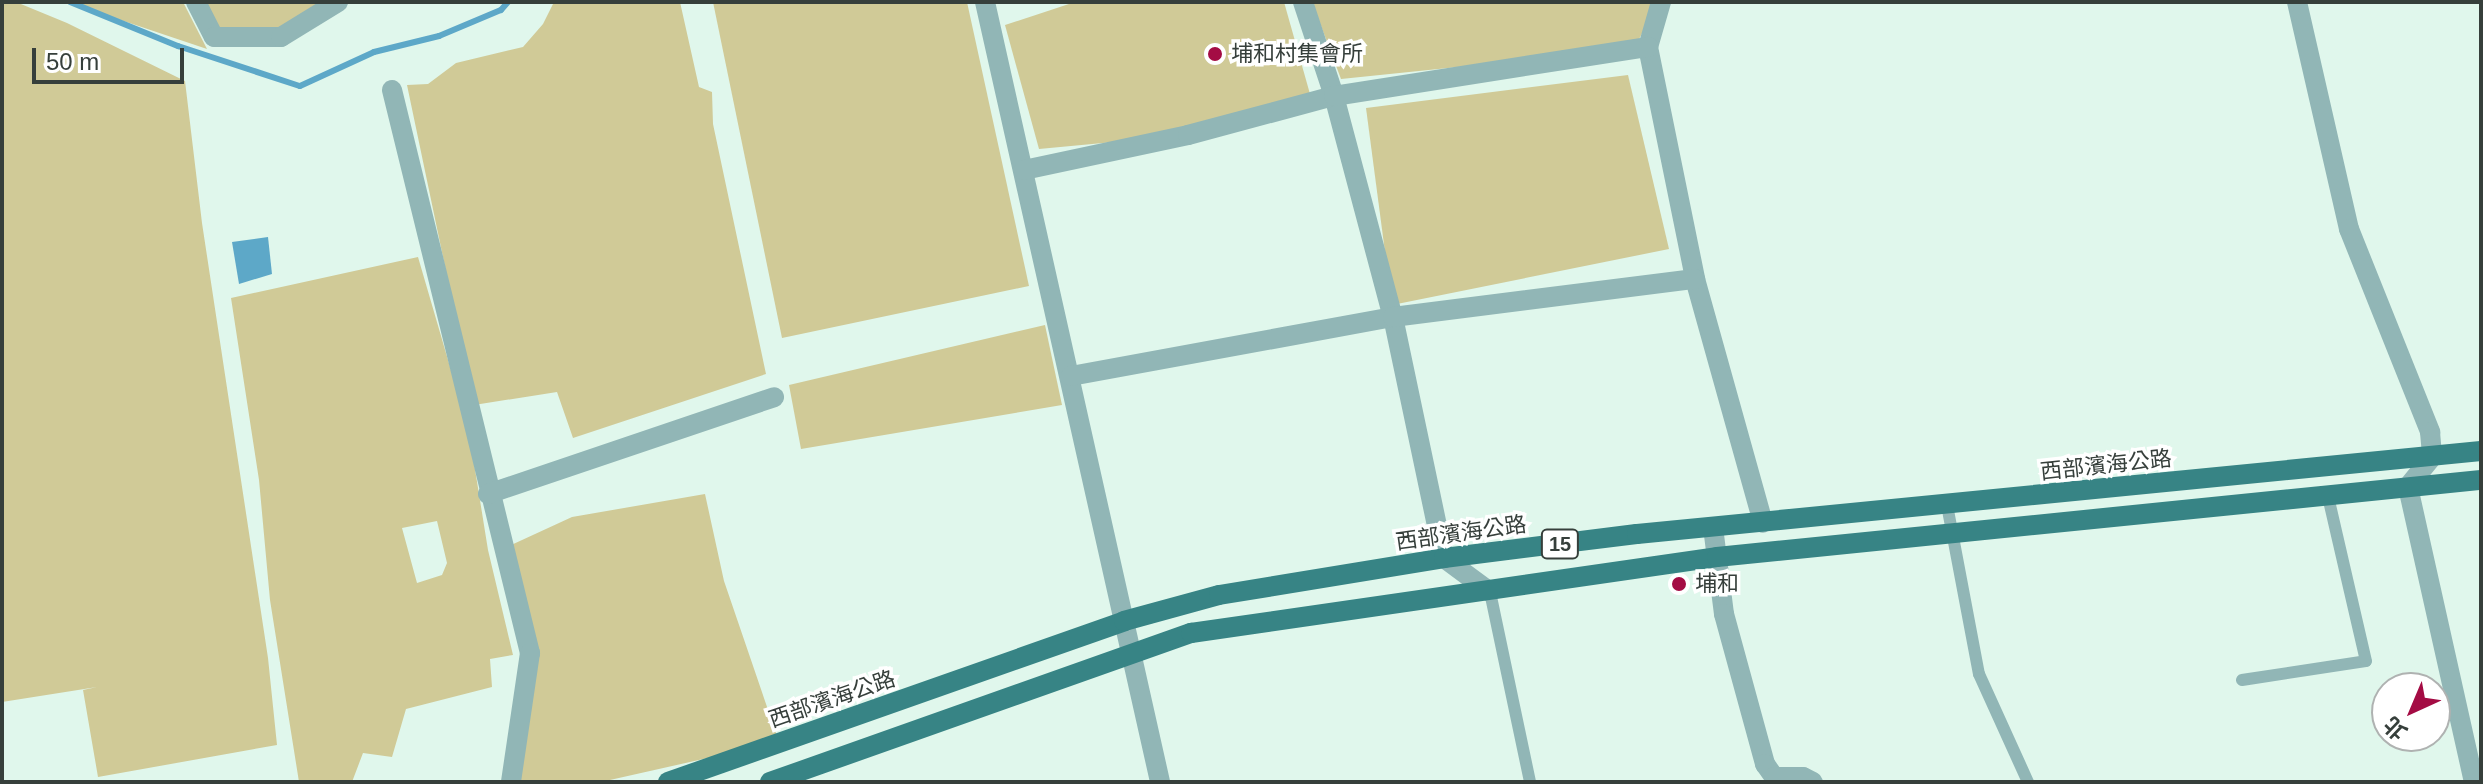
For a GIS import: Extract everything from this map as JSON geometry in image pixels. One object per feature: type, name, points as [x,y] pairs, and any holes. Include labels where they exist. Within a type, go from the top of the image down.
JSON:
[{"type":"main road","name":"西部濱海公路","points":[[668,782],[1124,621],[1219,595],[1444,558],[1713,527],[2481,451]]},
{"type":"main road","name":"15","points":[[770,782],[1191,633],[1717,557],[2481,480]]},
{"type":"street","points":[[196,2],[214,37],[281,37],[338,2]]},
{"type":"street","points":[[985,2],[1160,782]]},
{"type":"street","points":[[1303,2],[1334,96],[1393,317],[1444,558],[1490,592]]},
{"type":"street","points":[[1661,2],[1648,47],[1695,279],[1763,523]]},
{"type":"street","points":[[2297,2],[2349,229],[2430,432],[2432,457],[2408,487],[2474,782]]},
{"type":"street","points":[[1024,170],[1188,135],[1334,96],[1648,47]]},
{"type":"street","points":[[392,90],[488,494],[530,653],[511,782]]},
{"type":"street","points":[[1071,376],[1393,317],[1695,279]]},
{"type":"street","points":[[488,494],[774,397]]},
{"type":"street","points":[[1713,527],[1724,614],[1765,764],[1774,777],[1803,777],[1813,782]]},
{"type":"lane","points":[[2242,680],[2366,661],[2328,496]]},
{"type":"lane","points":[[1947,505],[1979,674],[2028,782]]},
{"type":"lane","points":[[1490,592],[1530,782]]},
{"type":"shaded area","points":[[2,2],[16,2],[67,23],[185,81],[202,223],[268,658],[277,745],[98,777],[83,690],[97,687],[2,702]]},
{"type":"shaded area","points":[[70,2],[183,2],[207,49],[85,8]]},
{"type":"shaded area","points":[[196,2],[338,2],[281,37],[214,37]]},
{"type":"shaded area","points":[[554,2],[680,2],[699,87],[712,92],[713,124],[766,374],[573,438],[557,392],[474,405],[407,85],[428,84],[456,63],[523,47],[543,24]]},
{"type":"shaded area","points":[[713,2],[967,2],[1029,286],[782,338]]},
{"type":"shaded area","points":[[1075,2],[1284,2],[1310,94],[1188,135],[1039,149],[1005,25]]},
{"type":"shaded area","points":[[1312,2],[1658,2],[1634,49],[1341,79]]},
{"type":"shaded area","points":[[1628,75],[1669,249],[1392,305],[1366,108]]},
{"type":"shaded area","points":[[418,257],[469,432],[488,550],[513,655],[490,659],[492,687],[406,709],[392,757],[363,753],[352,782],[299,782],[270,600],[259,480],[231,298]],"holes":[[[437,521],[447,563],[442,575],[417,583],[402,528]]]},
{"type":"shaded area","points":[[1045,325],[1062,405],[801,449],[789,385]]},
{"type":"shaded area","points":[[705,494],[724,581],[779,742],[601,782],[517,782],[536,645],[509,546],[572,517]]},
{"type":"water","points":[[268,237],[272,274],[239,284],[232,242]]},
{"type":"waterway","points":[[70,2],[178,46],[300,86],[374,52],[439,36],[501,10],[508,2]]},
{"type":"place","name":"埔和村集會所","points":[[1215,54]]},
{"type":"place","name":"埔和","points":[[1679,584]]}]
